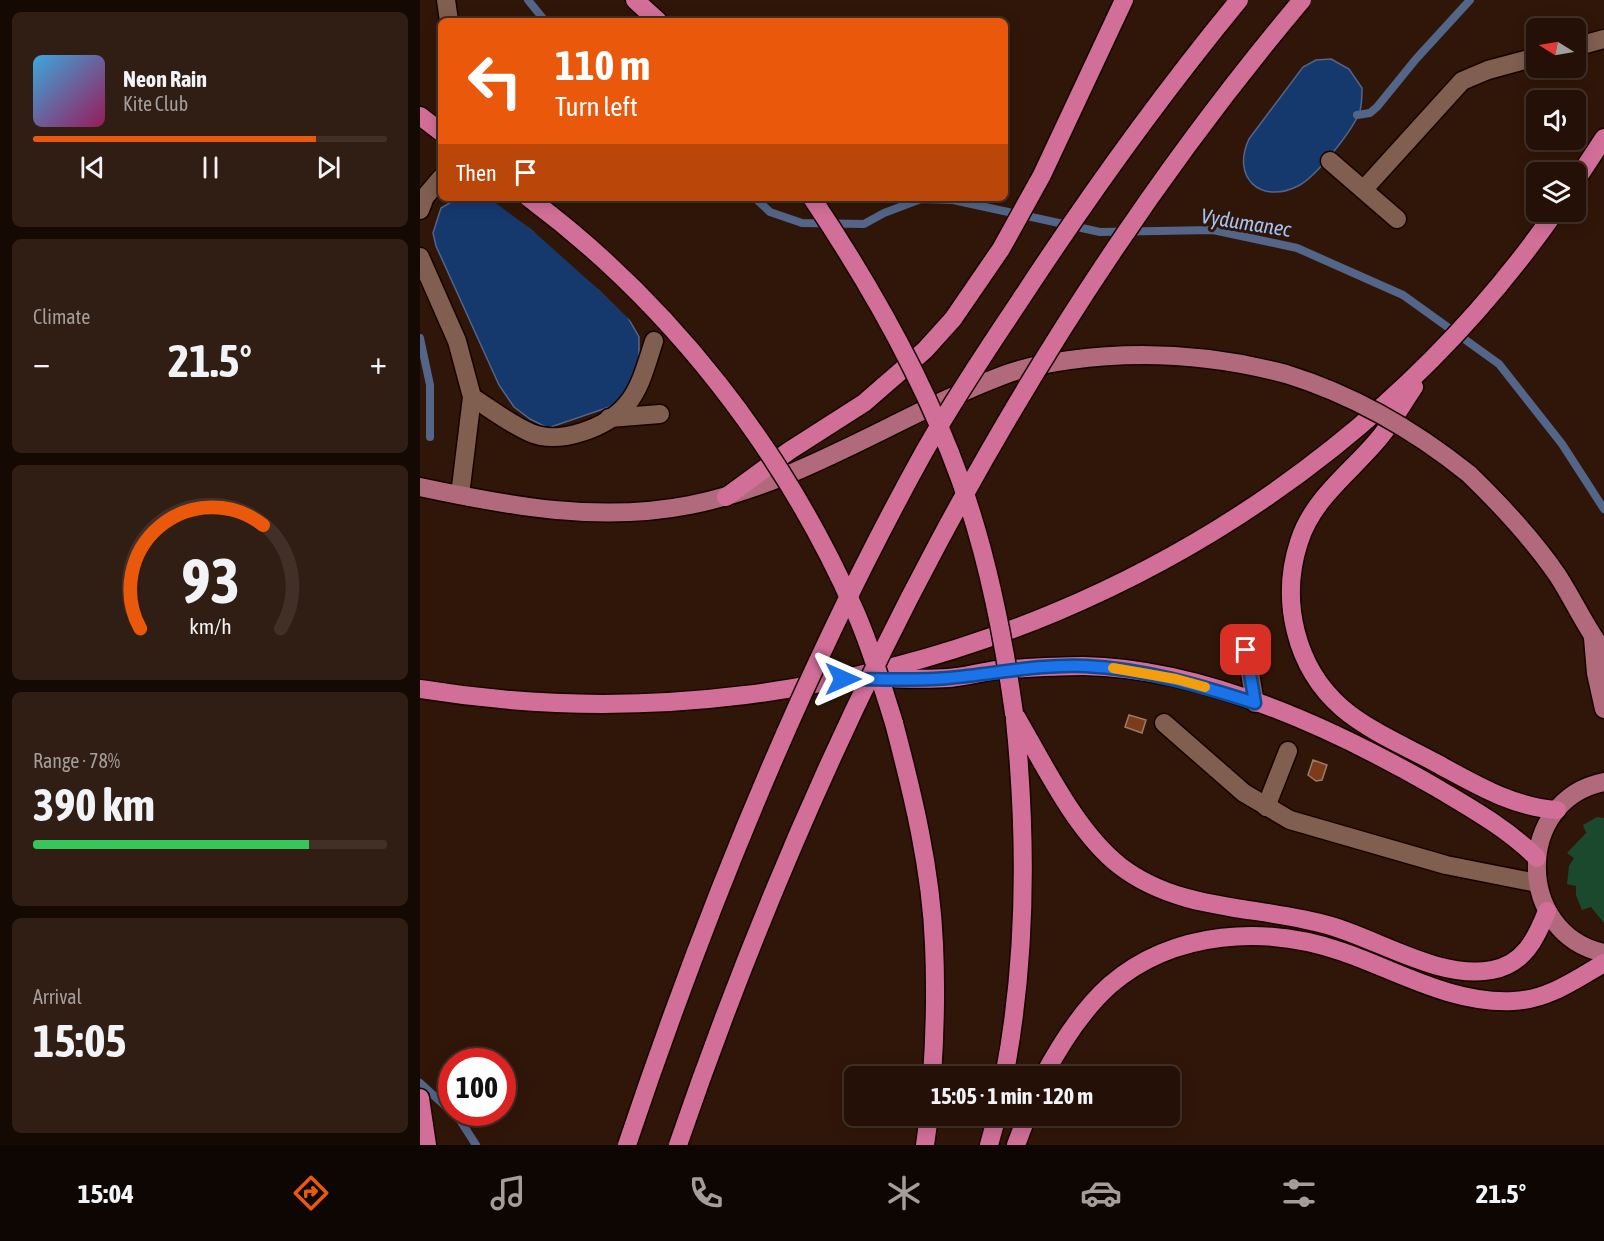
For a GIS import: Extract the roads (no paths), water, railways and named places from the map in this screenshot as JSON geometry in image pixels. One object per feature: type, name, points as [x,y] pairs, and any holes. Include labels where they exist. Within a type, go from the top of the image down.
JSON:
[{"type":"highway","points":[[635,0],[655,18]]},
{"type":"highway","points":[[726,496],[789,451],[864,403],[925,351],[953,319],[1001,249],[1042,175],[1124,0]]},
{"type":"highway","points":[[627,1145],[670,1022],[757,797],[814,668],[873,547],[926,448],[1057,244],[1154,109],[1239,0]]},
{"type":"highway","points":[[678,1145],[750,947],[791,847],[897,624],[959,506],[1021,398],[1154,192],[1302,0]]},
{"type":"highway","points":[[420,116],[438,130]]},
{"type":"highway","points":[[1586,165],[1604,138]]},
{"type":"highway","points":[[533,201],[616,272],[667,323],[756,433],[806,515],[855,612],[875,661],[894,723],[912,793],[926,870],[934,942],[935,1028],[933,1066]]},
{"type":"highway","points":[[814,201],[851,256],[892,328],[957,470],[994,598],[1005,648],[1014,713],[1023,819],[1020,970],[1006,1066]]},
{"type":"highway","points":[[420,689],[450,694],[550,702],[628,704],[743,696],[843,679],[932,658],[1045,618],[1106,591],[1184,550],[1285,485],[1342,440],[1431,360],[1485,304],[1547,222]]},
{"type":"highway","points":[[1431,360],[1381,436],[1330,489],[1299,540],[1290,586],[1295,633],[1316,677],[1343,709],[1380,733],[1496,795],[1521,805],[1557,810]]},
{"type":"highway","points":[[843,679],[947,678],[996,670],[1084,666],[1125,669],[1176,679],[1255,703],[1310,723],[1410,773],[1471,808],[1518,840],[1537,858]]},
{"type":"highway","points":[[1014,713],[1084,830],[1118,865],[1142,882],[1168,892],[1229,908],[1304,919],[1332,926],[1432,963],[1455,970],[1474,972],[1491,971],[1517,961],[1528,950],[1547,911]]},
{"type":"highway","points":[[1050,1066],[1065,1040],[1110,985],[1155,956],[1187,944],[1218,937],[1288,938],[1343,952],[1437,989],[1512,1002],[1551,993],[1604,963]]},
{"type":"highway","points":[[420,1098],[427,1145]]},
{"type":"highway","points":[[925,1145],[928,1126]]},
{"type":"highway","points":[[989,1145],[994,1126]]},
{"type":"highway","points":[[1016,1145],[1023,1126]]},
{"type":"main road","points":[[420,487],[556,510],[617,514],[689,505],[726,496],[802,468],[1006,374],[1051,363],[1133,354],[1177,355],[1224,360],[1286,374],[1337,392],[1400,424],[1438,449],[1469,474],[1530,538],[1558,576],[1598,645],[1596,673],[1604,710]]},
{"type":"main road","points":[[1602,779],[1576,794],[1557,810],[1540,841],[1537,883],[1547,911],[1560,928],[1576,942],[1604,953]]},
{"type":"lane","points":[[446,0],[449,18]]},
{"type":"lane","points":[[1586,44],[1604,39]]},
{"type":"lane","points":[[1364,189],[1462,81],[1488,70],[1526,60]]},
{"type":"lane","points":[[1330,162],[1396,219]]},
{"type":"lane","points":[[420,210],[425,197],[438,182]]},
{"type":"lane","points":[[420,257],[457,341],[472,397],[460,495]]},
{"type":"lane","points":[[472,397],[531,433],[562,437],[597,426],[627,405],[641,379],[654,341]]},
{"type":"lane","points":[[609,418],[660,414]]},
{"type":"lane","points":[[1246,650],[1255,703]]},
{"type":"lane","points":[[1164,723],[1244,793],[1290,820],[1446,865],[1537,883]]},
{"type":"lane","points":[[1266,807],[1288,751]]},
{"type":"water","points":[[1331,59],[1349,69],[1362,88],[1361,108],[1350,129],[1314,173],[1298,186],[1272,192],[1252,184],[1244,165],[1244,153],[1249,139],[1303,67],[1316,60]]},
{"type":"water","points":[[453,201],[496,201],[556,248],[627,316],[639,337],[639,361],[630,384],[615,405],[548,428],[530,419],[514,407],[499,385],[436,246],[433,233],[441,208]]},
{"type":"waterway","name":"Vydumanec","points":[[528,0],[543,18]]},
{"type":"waterway","points":[[1357,115],[1370,113],[1377,107],[1416,59],[1470,0]]},
{"type":"waterway","name":"Vydumanec","points":[[758,201],[770,212],[802,223],[864,224],[884,213],[916,201]]},
{"type":"waterway","name":"Vydumanec","points":[[958,201],[1100,232],[1213,230],[1297,248],[1403,295],[1499,364],[1562,444],[1604,509]]},
{"type":"waterway","points":[[420,338],[430,385],[430,437]]},
{"type":"waterway","points":[[420,1083],[438,1099]]},
{"type":"waterway","points":[[464,1126],[476,1145]]}]
